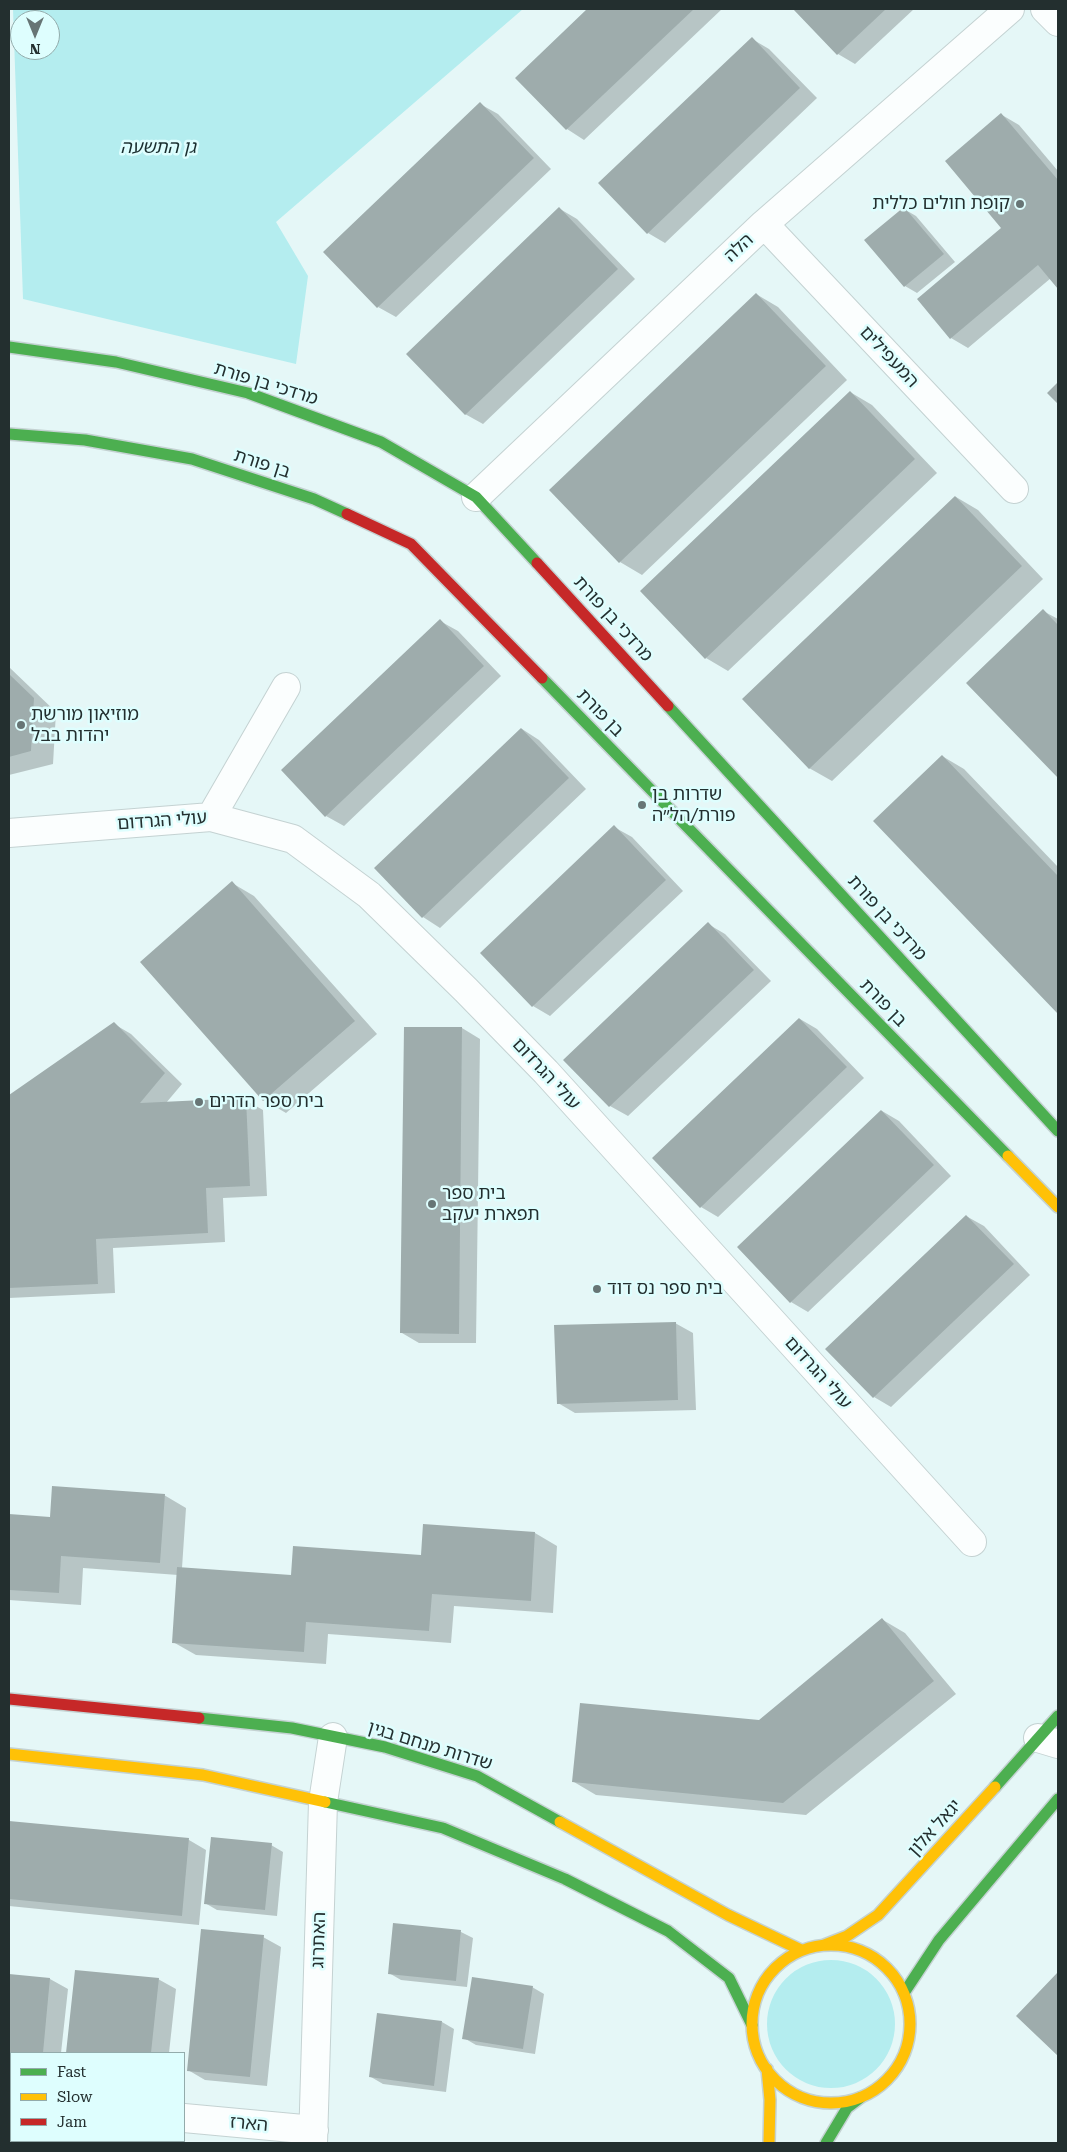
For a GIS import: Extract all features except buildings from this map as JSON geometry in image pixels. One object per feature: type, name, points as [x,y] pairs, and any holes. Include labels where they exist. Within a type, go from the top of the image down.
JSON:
[{"type":"street","name":"הלה","points":[[476,497],[764,224],[1010,9]]},
{"type":"street","points":[[1045,9],[1058,22]]},
{"type":"street","name":"המעפילים","points":[[764,224],[1014,489]]},
{"type":"street","name":"מרדכי בן פורת","points":[[9,347],[116,362],[248,393],[380,442],[476,497],[1058,1131]]},
{"type":"street","name":"בן פורת","points":[[9,434],[85,440],[192,459],[314,499],[411,544],[1058,1207]]},
{"type":"street","points":[[211,816],[286,687]]},
{"type":"street","name":"עולי הגרדום","points":[[9,833],[211,816],[293,839],[369,895],[546,1072],[972,1542]]},
{"type":"street","name":"שדרות מנחם בגין","points":[[9,1699],[292,1728],[385,1747],[478,1776],[728,1914],[801,1950]]},
{"type":"street","name":"יגאל אלון","points":[[824,1945],[847,1936],[878,1915],[1048,1741],[1058,1716]]},
{"type":"street","name":"האתרוג","points":[[313,2137],[323,1802],[333,1737]]},
{"type":"street","points":[[9,1754],[203,1775],[443,1828],[565,1879],[668,1931],[729,1978],[752,2025],[756,2048],[776,2081],[788,2090],[816,2101],[846,2101],[860,2098]]},
{"type":"street","points":[[904,1992],[939,1940],[1058,1799]]},
{"type":"street","points":[[752,2025],[756,2001],[765,1980],[781,1963],[801,1950],[824,1945],[848,1947],[872,1955],[891,1971],[904,1992],[911,2017],[909,2042],[899,2066],[882,2084],[847,2108],[826,2143]]},
{"type":"street","points":[[767,2069],[770,2100],[769,2143]]},
{"type":"street","name":"הארז","points":[[185,2118],[313,2137]]},
{"type":"green space","name":"גן התשעה","points":[[13,9],[523,9],[276,222],[308,276],[296,364],[23,299],[15,60],[60,60],[60,10]]},
{"type":"green space","points":[[831,1960],[856,1965],[876,1979],[890,1999],[895,2024],[890,2049],[876,2069],[856,2083],[831,2088],[806,2083],[786,2069],[772,2049],[767,2024],[772,1999],[786,1979],[806,1965]]},
{"type":"traffic: fast","points":[[9,347],[116,362],[248,393],[381,442],[476,497],[537,563]]},
{"type":"traffic: fast","points":[[9,434],[85,440],[192,459],[314,499],[347,514]]},
{"type":"traffic: fast","points":[[542,678],[1008,1156]]},
{"type":"traffic: fast","points":[[668,706],[1058,1131]]},
{"type":"traffic: fast","points":[[995,1787],[1058,1716]]},
{"type":"traffic: fast","points":[[199,1718],[292,1728],[385,1747],[477,1776],[560,1822]]},
{"type":"traffic: fast","points":[[904,1993],[939,1940],[1058,1799]]},
{"type":"traffic: fast","points":[[325,1802],[443,1828],[565,1879],[668,1931],[729,1978],[752,2025]]},
{"type":"traffic: fast","points":[[826,2143],[847,2108],[860,2098]]},
{"type":"traffic: slow","points":[[1008,1156],[1058,1207]]},
{"type":"traffic: slow","points":[[9,1754],[203,1775],[325,1802]]},
{"type":"traffic: slow","points":[[824,1945],[847,1936],[878,1915],[995,1787]]},
{"type":"traffic: slow","points":[[560,1822],[728,1915],[801,1950]]},
{"type":"traffic: slow","points":[[831,1945],[861,1951],[887,1968],[904,1994],[910,2024],[904,2054],[887,2080],[861,2097],[831,2103],[801,2097],[775,2080],[758,2054],[752,2024],[758,1994],[775,1968],[801,1951],[831,1945]]},
{"type":"traffic: slow","points":[[767,2069],[770,2100],[769,2143]]},
{"type":"traffic: jam","points":[[347,514],[411,544],[542,678]]},
{"type":"traffic: jam","points":[[537,563],[668,706]]},
{"type":"traffic: jam","points":[[9,1699],[199,1718]]},
{"type":"place","name":"קופת חולים כללית","points":[[1020,204]]},
{"type":"place","name":"מוזיאון מורשת יהדות בבל","points":[[21,725]]},
{"type":"place","name":"שדרות בן פורת/הל״ה","points":[[642,805]]},
{"type":"place","name":"בית ספר הדרים","points":[[199,1102]]},
{"type":"place","name":"בית ספר תפארת יעקב","points":[[432,1204]]},
{"type":"place","name":"בית ספר נס דוד","points":[[597,1289]]}]
